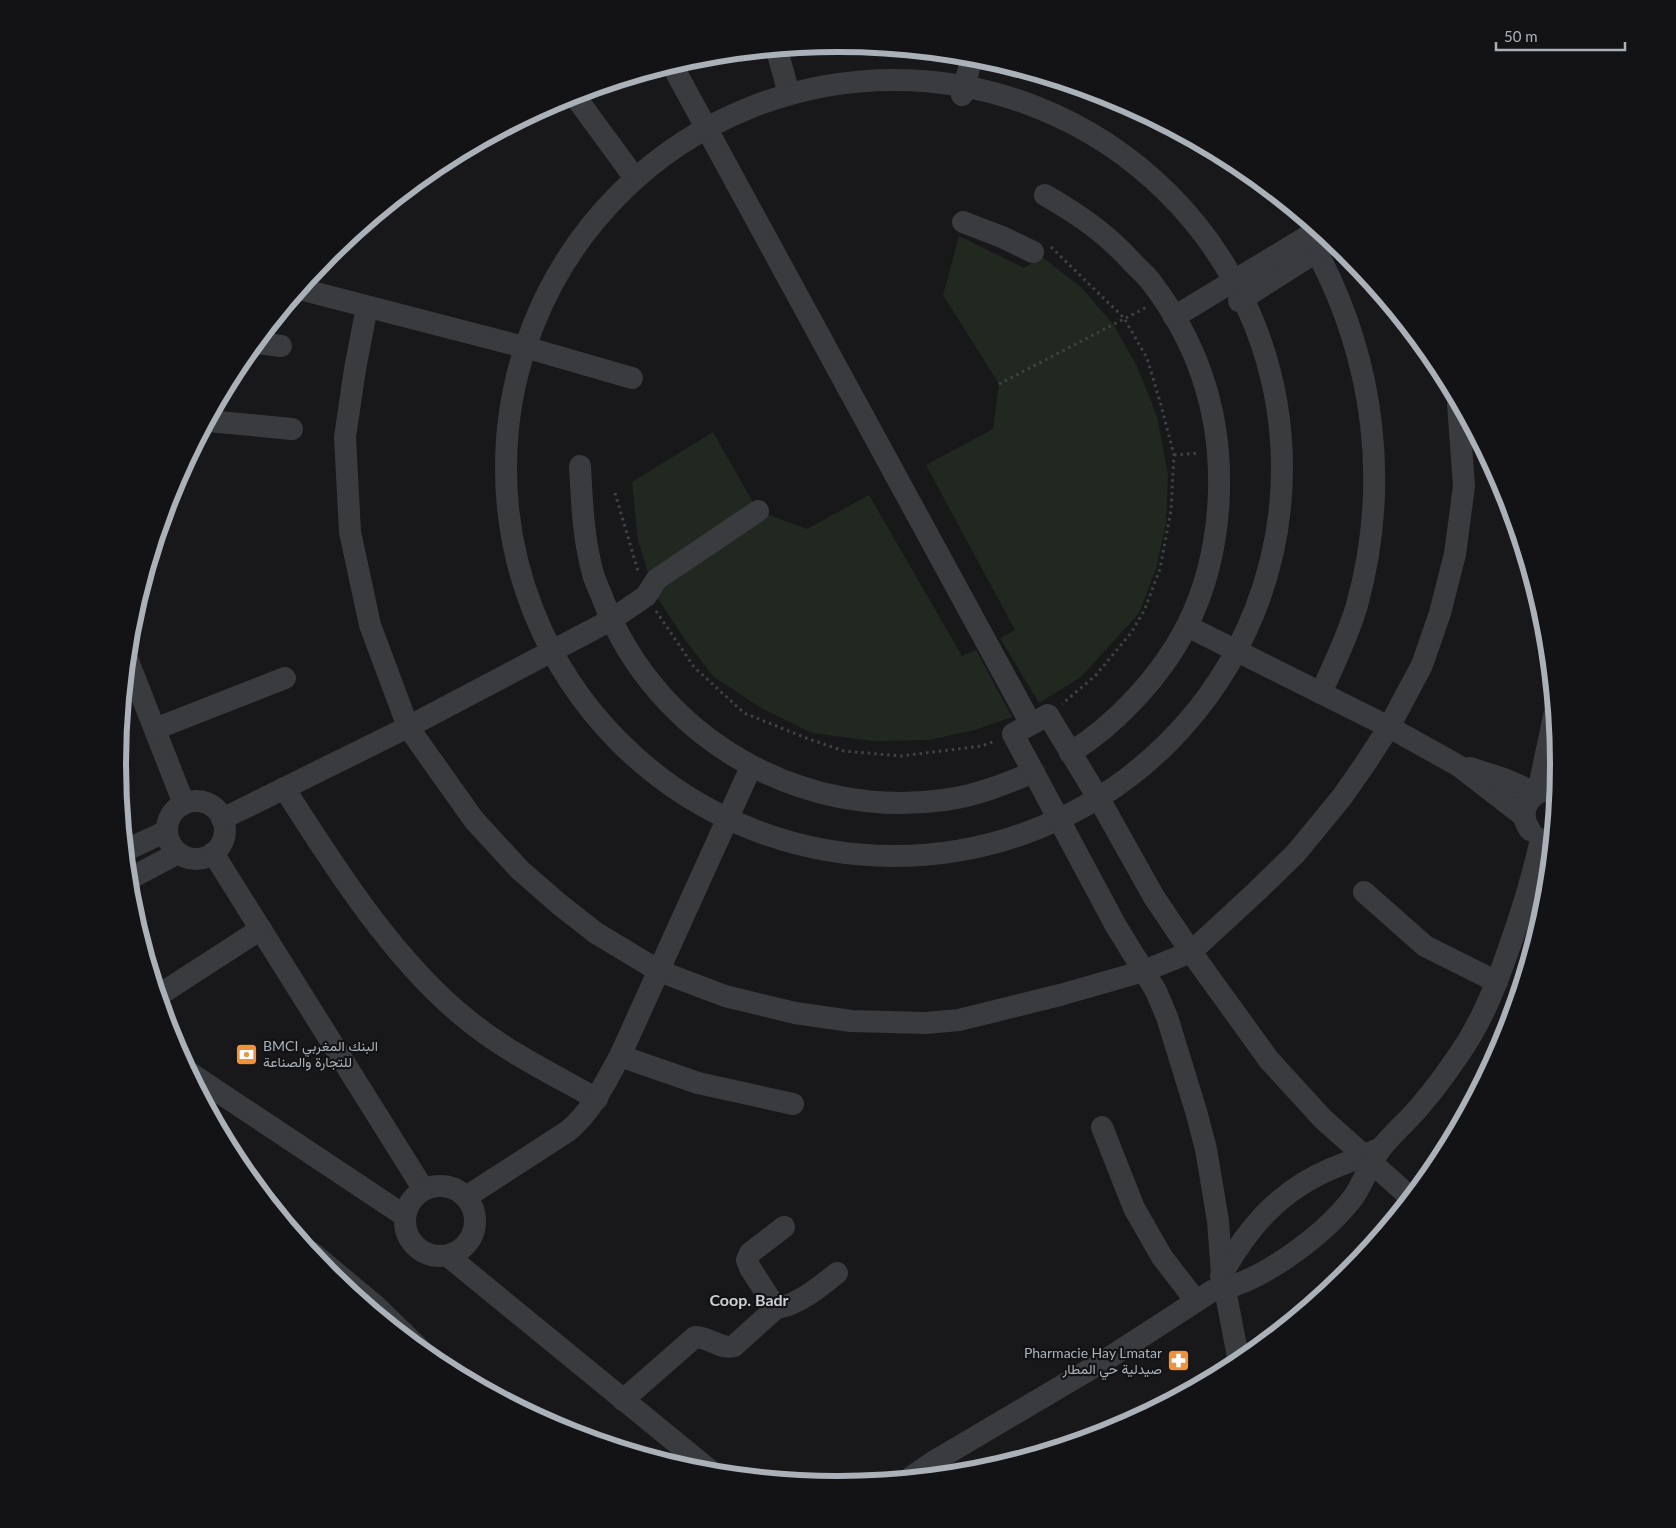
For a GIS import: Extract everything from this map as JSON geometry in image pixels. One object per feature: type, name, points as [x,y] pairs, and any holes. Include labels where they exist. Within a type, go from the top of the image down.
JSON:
[{"type":"street","points":[[779,55],[786,82]]},
{"type":"street","points":[[962,94],[970,65]]},
{"type":"street","points":[[675,72],[1031,724],[1070,753],[1103,806],[1154,896],[1191,952],[1269,1060],[1322,1119],[1372,1156],[1406,1192]]},
{"type":"street","points":[[870,76],[962,94],[1032,112],[1058,123],[1106,149],[1130,167],[1174,206],[1210,253],[1234,293],[1260,358],[1269,389],[1279,451],[1279,515],[1269,576],[1261,605],[1242,652],[1223,687],[1188,736],[1146,779],[1103,806],[1061,826],[1024,839],[969,851],[930,856],[853,854],[805,845],[769,834],[728,818],[694,799],[670,783],[628,747],[586,699],[556,650],[531,588],[520,541],[514,503],[512,474],[515,412],[528,348],[548,294],[566,257],[616,182],[658,143],[699,116],[732,99],[786,82],[823,77],[870,76]]},
{"type":"street","points":[[579,102],[629,170]]},
{"type":"street","points":[[1045,195],[1081,216],[1113,242],[1151,282],[1182,328],[1202,376],[1215,426],[1220,477],[1216,529],[1205,580],[1187,626],[1158,672],[1124,711],[1070,753]]},
{"type":"street","points":[[963,222],[1002,237],[1033,252]]},
{"type":"street","points":[[1168,308],[1234,293],[1316,238]]},
{"type":"street","points":[[1320,242],[1330,278],[1357,354],[1373,428],[1375,468],[1374,511],[1370,549],[1357,605],[1346,639],[1321,693]]},
{"type":"street","points":[[307,291],[528,348],[632,378]]},
{"type":"street","points":[[367,307],[354,369],[345,437],[350,532],[370,625],[408,727],[474,820],[520,870],[596,933],[659,971],[725,996],[795,1013],[852,1021],[926,1023],[959,1020],[1060,995],[1144,971],[1191,952],[1258,891],[1296,852],[1342,796],[1389,726],[1422,665],[1440,613],[1455,554],[1464,486],[1459,417]]},
{"type":"street","points":[[265,343],[281,346]]},
{"type":"street","points":[[215,422],[292,429]]},
{"type":"street","points":[[580,466],[582,521],[593,575],[611,620],[640,670],[672,708],[709,740],[751,767],[797,786],[845,799],[895,803],[944,800],[993,789],[1034,772]]},
{"type":"street","points":[[222,819],[408,727],[611,620],[646,596],[657,579],[758,511]]},
{"type":"street","points":[[1187,626],[1389,726],[1459,766],[1525,817]]},
{"type":"street","points":[[133,674],[184,804]]},
{"type":"street","points":[[155,728],[285,678]]},
{"type":"street","points":[[1031,724],[1034,772],[1061,826],[1116,926],[1144,971],[1167,1017],[1196,1111],[1213,1189],[1214,1289],[1236,1354]]},
{"type":"street","points":[[1545,839],[1533,834],[1527,826],[1525,817],[1526,807],[1543,792],[1549,748]]},
{"type":"street","points":[[1459,766],[1482,771],[1543,792]]},
{"type":"street","points":[[466,1197],[548,1146],[581,1120],[597,1099],[620,1056],[751,767]]},
{"type":"street","points":[[284,788],[320,845],[363,904],[400,953],[438,994],[470,1022],[501,1043],[597,1099]]},
{"type":"street","points":[[194,801],[210,805],[222,819],[224,832],[222,840],[213,853],[197,859],[189,858],[178,853],[170,843],[167,831],[169,819],[173,812],[184,804],[194,801]]},
{"type":"street","points":[[132,847],[167,831]]},
{"type":"street","points":[[921,1470],[1104,1361],[1214,1289],[1242,1283],[1310,1242],[1327,1228],[1352,1198],[1372,1156],[1421,1105],[1454,1062],[1478,1025],[1497,982],[1544,845]]},
{"type":"street","points":[[136,875],[178,853]]},
{"type":"street","points":[[213,853],[424,1190]]},
{"type":"street","points":[[1364,892],[1426,946],[1497,982]]},
{"type":"street","points":[[164,992],[261,929]]},
{"type":"street","points":[[620,1056],[698,1083],[793,1104]]},
{"type":"street","points":[[200,1079],[405,1216]]},
{"type":"street","points":[[1102,1127],[1134,1208],[1162,1257],[1214,1289]]},
{"type":"street","points":[[1214,1289],[1247,1235],[1278,1200],[1325,1172],[1372,1156]]},
{"type":"street","points":[[435,1186],[446,1186],[457,1190],[466,1197],[473,1208],[476,1220],[474,1232],[468,1243],[460,1251],[448,1256],[439,1257],[429,1255],[413,1244],[408,1236],[405,1216],[415,1197],[424,1190],[435,1186]]},
{"type":"street","points":[[776,1308],[746,1260],[750,1253],[784,1227]]},
{"type":"street","points":[[448,1256],[700,1462]]},
{"type":"street","points":[[623,1400],[695,1337],[706,1339],[725,1347],[734,1346],[776,1308],[791,1305],[800,1300],[837,1273]]},
{"type":"path","points":[[615,493],[646,596],[694,667],[744,713],[844,751],[901,756],[982,746],[1031,724],[1095,676],[1130,633],[1144,611],[1160,569],[1171,510],[1174,455],[1147,358],[1124,318],[1049,244],[1033,252]]},
{"type":"path","points":[[999,384],[1124,318],[1168,308]]},
{"type":"path","points":[[1174,455],[1218,452]]},
{"type":"shaded area","points":[[959,236],[1024,268],[1042,257],[1081,287],[1113,324],[1137,366],[1157,416],[1168,475],[1166,523],[1156,569],[1139,613],[1081,677],[1039,703],[1000,638],[1015,630],[926,465],[993,429],[999,384],[943,295]]},
{"type":"shaded area","points":[[713,432],[758,511],[807,529],[869,495],[962,656],[976,650],[1012,717],[975,730],[929,740],[872,741],[812,733],[761,708],[714,677],[686,641],[654,593],[638,540],[632,482]]},
{"type":"place","name":"BMCI البنك المغربي للتجارة والصناعة","points":[[247,1054]]},
{"type":"place","name":"Pharmacie Hay Lmatar صيدلية حي المطار","points":[[1178,1361]]},
{"type":"district","name":"Coop. Badr","points":[[749,1300]]}]
